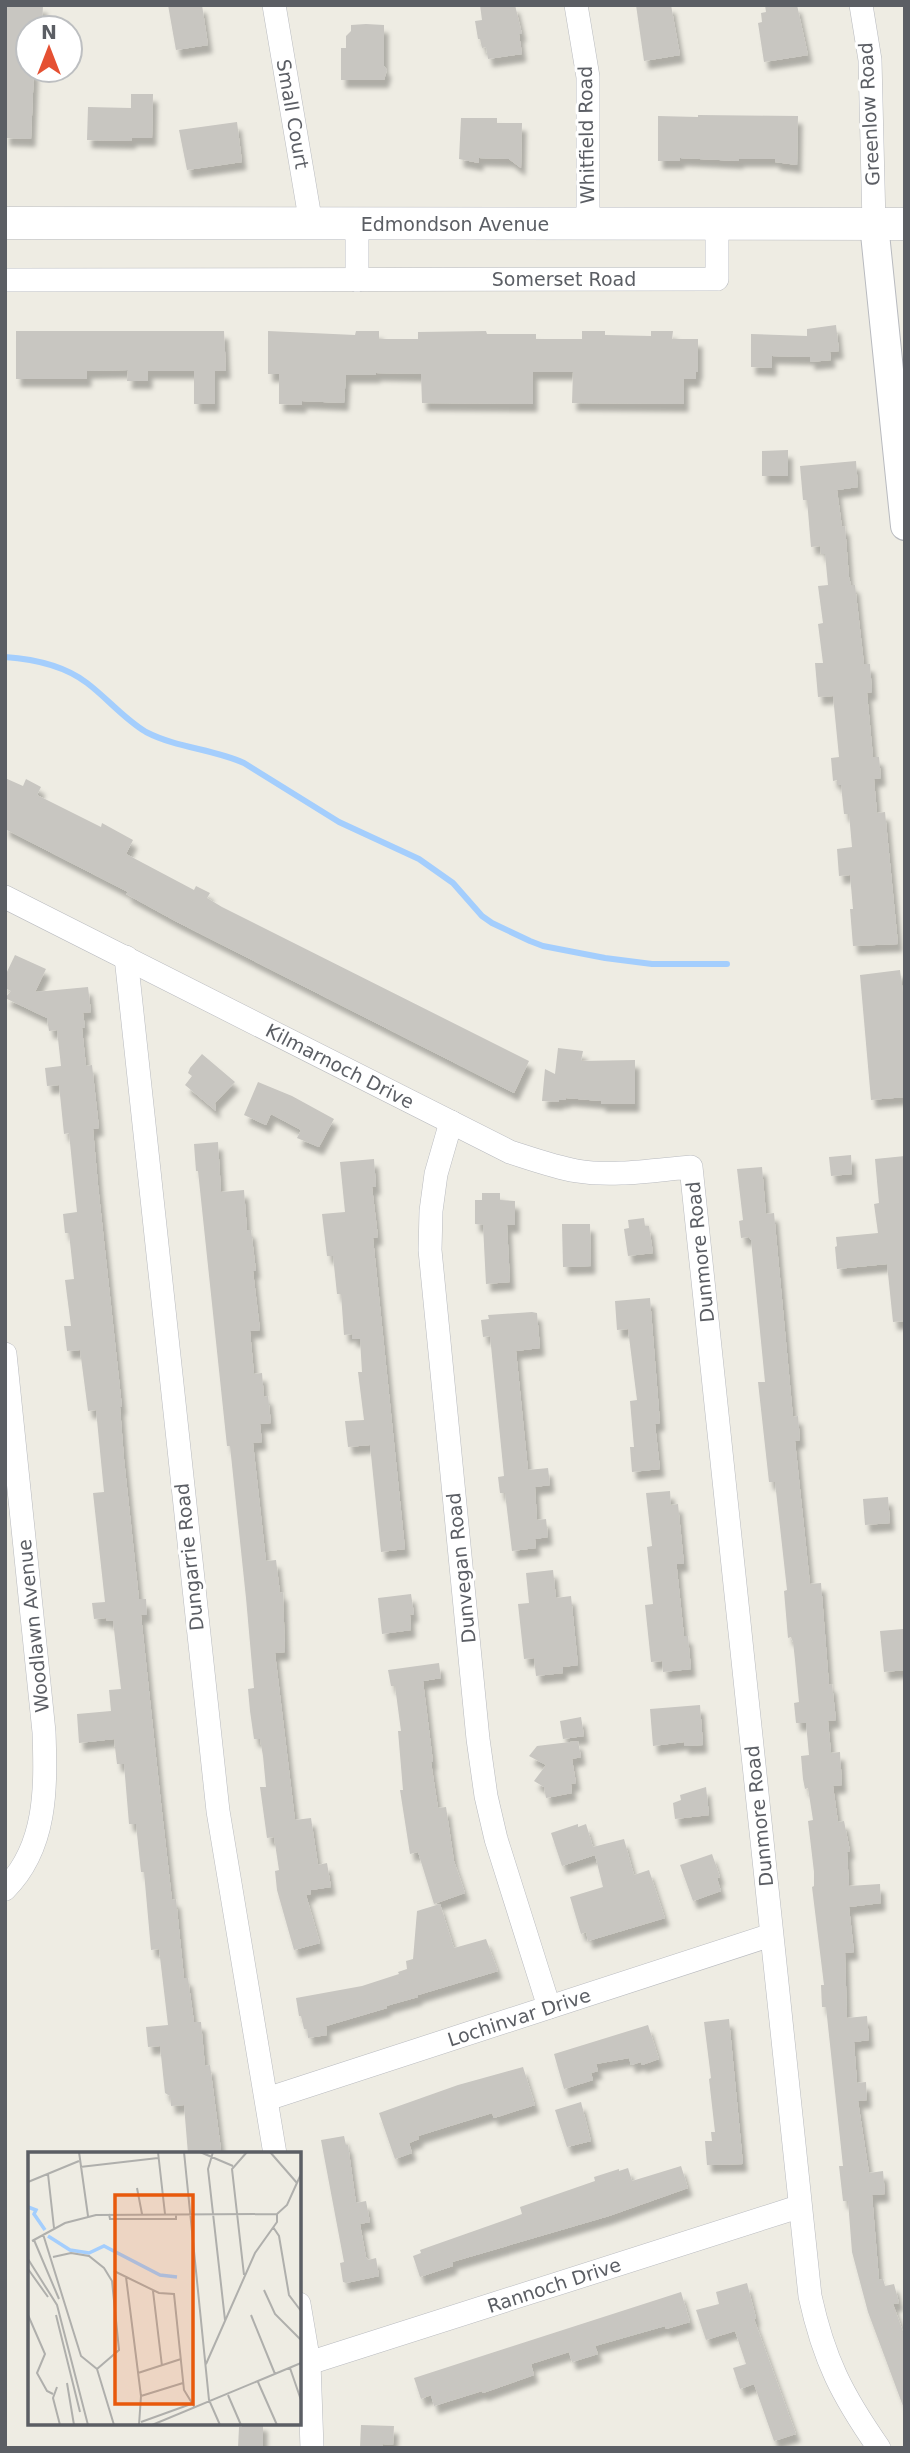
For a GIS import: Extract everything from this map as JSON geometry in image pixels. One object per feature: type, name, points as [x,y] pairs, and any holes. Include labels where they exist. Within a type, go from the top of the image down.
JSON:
[{"type":"main road","name":"Edmondson Avenue","points":[[5,223],[905,224]]},
{"type":"street","name":"Small Court","points":[[274,5],[311,224]]},
{"type":"street","name":"Whitfield Road","points":[[576,5],[588,77],[588,223]]},
{"type":"street","name":"Greenlow Road","points":[[861,5],[870,60],[874,224]]},
{"type":"street","points":[[357,224],[357,280]]},
{"type":"street","name":"Somerset Road","points":[[5,280],[717,279],[717,224]]},
{"type":"street","points":[[874,224],[905,526]]},
{"type":"street","name":"Kilmarnoch Drive","points":[[5,897],[510,1152],[545,1164],[579,1171],[621,1173],[691,1167]]},
{"type":"street","name":"Dungarrie Road","points":[[126,957],[218,1811],[275,2152]]},
{"type":"street","name":"Dunvegan Road","points":[[451,1122],[436,1174],[430,1250],[478,1739],[486,1796],[496,1839],[549,2007]]},
{"type":"street","name":"Dunmore Road","points":[[691,1167],[810,2296],[819,2338],[835,2377],[857,2417],[879,2448]]},
{"type":"street","name":"Woodlawn Avenue","points":[[5,1354],[44,1732],[46,1783],[42,1819],[30,1856],[5,1889]]},
{"type":"street","name":"Lochinvar Drive","points":[[267,2099],[771,1935]]},
{"type":"street","name":"Rannoch Drive","points":[[309,2363],[799,2207]]},
{"type":"street","points":[[301,2316],[309,2363],[312,2448]]},
{"type":"building","points":[[43,5],[43,14],[14,14],[14,84],[33,84],[31,139],[5,138],[7,6]]},
{"type":"building","points":[[168,5],[202,5],[208,45],[176,50]]},
{"type":"building","points":[[480,5],[515,5],[522,34],[519,34],[522,54],[488,59],[486,47],[482,48],[478,39],[475,21],[482,20]]},
{"type":"building","points":[[636,5],[671,5],[680,55],[644,61]]},
{"type":"building","points":[[765,5],[797,5],[808,55],[764,62],[758,23],[762,22],[761,13],[766,12]]},
{"type":"building","points":[[351,25],[384,25],[384,66],[387,70],[384,80],[341,80],[341,48],[346,48],[346,36],[351,31]]},
{"type":"building","points":[[131,94],[153,94],[152,138],[132,138],[131,141],[87,140],[88,107],[131,108]]},
{"type":"building","points":[[658,116],[798,116],[797,165],[775,162],[775,159],[739,161],[680,158],[680,161],[658,161]]},
{"type":"building","points":[[461,118],[497,118],[497,123],[522,123],[521,168],[509,159],[479,158],[479,163],[459,159]]},
{"type":"building","points":[[237,122],[242,162],[187,170],[179,130]]},
{"type":"building","points":[[836,325],[839,351],[830,352],[831,360],[810,362],[810,357],[772,356],[772,368],[751,367],[751,334],[807,336],[807,329]]},
{"type":"building","points":[[16,331],[224,331],[226,371],[215,371],[215,404],[194,404],[194,371],[148,371],[148,381],[127,381],[128,370],[87,371],[87,379],[16,379]]},
{"type":"building","points":[[268,331],[355,335],[356,331],[379,331],[379,339],[418,339],[418,332],[486,331],[487,334],[536,334],[536,339],[582,339],[582,331],[605,331],[605,335],[651,336],[651,331],[673,331],[672,339],[698,339],[698,372],[696,379],[684,379],[684,404],[572,403],[573,372],[533,372],[533,404],[422,403],[421,374],[376,373],[346,375],[344,403],[302,401],[302,405],[279,404],[279,374],[268,374]]},
{"type":"building","points":[[788,450],[788,476],[762,476],[762,451]]},
{"type":"building","points":[[856,461],[858,487],[837,490],[842,527],[845,526],[849,577],[851,585],[855,585],[864,664],[870,664],[872,692],[867,693],[873,757],[879,757],[881,778],[874,779],[877,813],[885,812],[898,944],[853,946],[850,875],[839,876],[837,849],[852,847],[849,814],[844,814],[841,785],[837,785],[837,780],[833,781],[831,758],[839,757],[833,696],[818,697],[815,663],[823,663],[818,624],[823,623],[818,586],[828,585],[825,554],[821,554],[820,546],[811,547],[807,500],[803,500],[800,466]]},
{"type":"building","points":[[5,778],[23,786],[26,779],[41,787],[37,795],[101,827],[102,823],[133,840],[126,854],[194,890],[196,886],[210,893],[207,898],[222,907],[529,1061],[514,1093],[177,922],[126,894],[128,892],[5,829]]},
{"type":"building","points":[[15,955],[46,969],[35,992],[88,987],[91,1012],[83,1013],[85,1027],[82,1028],[86,1066],[92,1065],[99,1128],[93,1129],[98,1185],[139,1599],[146,1599],[147,1615],[141,1615],[172,1900],[176,1899],[184,1978],[188,1978],[194,2022],[201,2022],[205,2066],[210,2065],[221,2150],[188,2152],[184,2105],[171,2106],[170,2096],[165,2093],[160,2046],[148,2047],[146,2027],[168,2025],[159,1949],[151,1950],[144,1872],[141,1872],[136,1824],[129,1824],[124,1764],[117,1764],[114,1739],[79,1743],[77,1714],[111,1711],[109,1690],[121,1689],[113,1621],[107,1621],[106,1618],[94,1619],[92,1603],[105,1602],[93,1493],[104,1492],[96,1410],[88,1411],[80,1350],[67,1351],[64,1326],[71,1326],[65,1280],[74,1279],[69,1233],[65,1233],[63,1214],[77,1212],[69,1133],[64,1134],[59,1085],[47,1086],[45,1068],[61,1066],[57,1030],[49,1031],[47,1018],[5,998],[11,991],[5,988],[5,976]]},
{"type":"building","points":[[900,970],[905,1008],[905,1097],[871,1100],[860,975]]},
{"type":"building","points":[[558,1048],[583,1051],[581,1061],[635,1060],[635,1104],[601,1104],[601,1101],[566,1098],[559,1102],[542,1101],[545,1069],[555,1074]]},
{"type":"building","points":[[202,1054],[235,1082],[215,1103],[216,1111],[185,1085],[192,1076],[188,1073],[190,1068]]},
{"type":"building","points":[[258,1082],[292,1096],[334,1119],[319,1147],[297,1138],[301,1130],[271,1114],[266,1125],[244,1115]]},
{"type":"building","points":[[218,1142],[221,1192],[244,1190],[247,1230],[251,1230],[256,1271],[253,1271],[260,1330],[250,1331],[254,1374],[262,1373],[264,1397],[268,1396],[271,1423],[260,1424],[262,1442],[253,1443],[266,1561],[276,1560],[280,1593],[283,1592],[285,1652],[275,1653],[295,1820],[311,1818],[318,1865],[327,1863],[331,1887],[311,1890],[311,1894],[306,1895],[320,1943],[294,1950],[277,1890],[275,1871],[279,1870],[274,1837],[267,1838],[260,1787],[266,1787],[263,1756],[260,1739],[254,1739],[250,1711],[248,1689],[254,1688],[246,1598],[196,1171],[194,1144]]},
{"type":"building","points":[[851,1155],[852,1174],[831,1176],[829,1157]]},
{"type":"building","points":[[905,1156],[905,1321],[893,1322],[887,1264],[837,1269],[835,1247],[836,1237],[878,1233],[874,1204],[879,1203],[875,1159]]},
{"type":"building","points":[[374,1159],[376,1187],[372,1187],[378,1237],[373,1238],[405,1549],[381,1552],[370,1445],[348,1447],[345,1421],[364,1420],[358,1372],[362,1372],[360,1339],[352,1339],[352,1334],[344,1335],[341,1294],[337,1294],[333,1256],[327,1256],[322,1214],[345,1212],[340,1162]]},
{"type":"building","points":[[762,1167],[766,1214],[774,1213],[793,1417],[798,1416],[800,1440],[795,1441],[810,1584],[821,1583],[829,1685],[832,1684],[836,1720],[828,1721],[831,1753],[840,1752],[842,1785],[833,1786],[838,1822],[844,1821],[850,1851],[847,1852],[849,1886],[880,1884],[881,1903],[849,1907],[854,1952],[845,1953],[847,2018],[867,2016],[869,2040],[854,2042],[857,2083],[866,2082],[867,2100],[858,2101],[869,2173],[883,2171],[885,2194],[872,2195],[879,2280],[883,2279],[885,2286],[894,2284],[899,2303],[893,2304],[905,2337],[903,2406],[868,2312],[852,2252],[848,2201],[843,2201],[839,2166],[843,2166],[826,2007],[822,2007],[821,1985],[824,1985],[812,1887],[814,1872],[808,1821],[813,1820],[808,1788],[805,1789],[803,1779],[801,1756],[809,1755],[806,1723],[796,1723],[794,1703],[799,1702],[793,1642],[791,1637],[788,1638],[784,1591],[787,1590],[775,1482],[769,1482],[758,1382],[765,1382],[751,1240],[749,1237],[741,1238],[739,1221],[743,1220],[737,1169]]},
{"type":"building","points":[[482,1193],[500,1193],[500,1200],[515,1201],[515,1225],[507,1225],[510,1282],[486,1284],[483,1225],[475,1224],[475,1200],[482,1200]]},
{"type":"building","points":[[644,1218],[645,1226],[649,1226],[653,1253],[628,1256],[624,1229],[629,1228],[628,1220]]},
{"type":"building","points":[[562,1224],[590,1224],[591,1266],[563,1267]]},
{"type":"building","points":[[650,1298],[660,1423],[655,1424],[660,1469],[632,1472],[630,1447],[634,1447],[630,1401],[637,1400],[628,1329],[617,1330],[615,1301]]},
{"type":"building","points":[[537,1313],[540,1348],[516,1351],[528,1470],[548,1468],[550,1485],[535,1487],[537,1520],[546,1519],[548,1537],[535,1539],[536,1548],[512,1551],[505,1493],[500,1493],[498,1477],[504,1476],[490,1336],[483,1337],[481,1320],[489,1319],[488,1315]]},
{"type":"building","points":[[670,1491],[671,1505],[678,1504],[684,1564],[677,1564],[677,1569],[684,1636],[688,1636],[691,1669],[663,1672],[662,1661],[651,1662],[645,1605],[653,1604],[647,1547],[652,1546],[646,1493]]},
{"type":"building","points":[[888,1497],[890,1523],[865,1525],[863,1499]]},
{"type":"building","points":[[553,1570],[556,1598],[571,1596],[578,1665],[563,1667],[563,1673],[536,1676],[534,1658],[524,1659],[518,1604],[529,1603],[526,1573]]},
{"type":"building","points":[[411,1594],[414,1614],[410,1615],[411,1630],[382,1634],[378,1598]]},
{"type":"building","points":[[903,1629],[905,1670],[884,1672],[880,1631]]},
{"type":"building","points":[[439,1663],[441,1678],[423,1681],[431,1762],[438,1808],[446,1807],[454,1861],[465,1893],[434,1904],[418,1852],[410,1854],[400,1790],[403,1790],[398,1731],[401,1731],[395,1686],[391,1686],[388,1670]]},
{"type":"building","points":[[700,1705],[703,1745],[684,1746],[684,1742],[653,1746],[650,1709]]},
{"type":"building","points":[[581,1717],[584,1736],[563,1739],[560,1721]]},
{"type":"building","points":[[578,1741],[581,1757],[572,1759],[576,1783],[571,1784],[572,1793],[546,1798],[544,1787],[534,1781],[546,1765],[529,1756],[537,1746]]},
{"type":"building","points":[[706,1787],[709,1815],[675,1819],[673,1803],[681,1800],[680,1795]]},
{"type":"building","points":[[578,1824],[578,1827],[586,1824],[593,1847],[624,1839],[634,1875],[649,1870],[665,1918],[588,1941],[586,1932],[581,1934],[570,1897],[603,1887],[595,1855],[562,1866],[551,1833]]},
{"type":"building","points":[[712,1854],[720,1877],[717,1878],[721,1891],[693,1901],[680,1865]]},
{"type":"building","points":[[440,1904],[454,1948],[486,1939],[498,1971],[326,2026],[327,2035],[308,2038],[307,2029],[304,2029],[299,2016],[296,1998],[362,1986],[407,1969],[406,1961],[413,1959],[417,1911]]},
{"type":"building","points":[[729,2019],[743,2164],[707,2165],[705,2141],[712,2141],[711,2132],[715,2132],[704,2022]]},
{"type":"building","points":[[648,2025],[659,2059],[642,2065],[641,2062],[631,2065],[629,2058],[596,2064],[598,2071],[591,2073],[593,2080],[564,2089],[554,2054]]},
{"type":"building","points":[[523,2067],[535,2105],[494,2118],[492,2113],[418,2136],[419,2139],[409,2143],[412,2153],[395,2159],[379,2113],[458,2085]]},
{"type":"building","points":[[581,2102],[591,2141],[567,2147],[555,2110]]},
{"type":"building","points":[[344,2136],[348,2145],[356,2203],[366,2201],[370,2222],[360,2224],[366,2257],[368,2260],[376,2258],[379,2276],[346,2283],[343,2282],[340,2263],[344,2262],[321,2140]]},
{"type":"building","points":[[681,2166],[688,2188],[609,2216],[452,2262],[453,2266],[420,2277],[413,2256],[421,2253],[420,2250],[522,2214],[520,2207],[595,2181],[594,2177],[619,2169],[628,2168],[632,2181]]},
{"type":"building","points":[[747,2283],[756,2318],[754,2319],[796,2434],[774,2441],[754,2384],[740,2389],[733,2368],[746,2364],[735,2331],[706,2340],[696,2310],[719,2304],[716,2292]]},
{"type":"building","points":[[681,2292],[690,2322],[666,2329],[665,2326],[595,2346],[598,2354],[572,2362],[569,2352],[531,2364],[534,2375],[483,2393],[482,2391],[434,2406],[431,2395],[421,2399],[414,2378]]},
{"type":"building","points":[[263,2425],[263,2448],[238,2448],[239,2427]]},
{"type":"building","points":[[361,2425],[394,2426],[393,2445],[360,2448]]},
{"type":"waterway","points":[[5,657],[37,662],[69,672],[87,683],[146,732],[170,742],[220,754],[244,763],[339,822],[419,859],[453,883],[482,916],[530,941],[605,958],[652,964],[727,964]]}]
